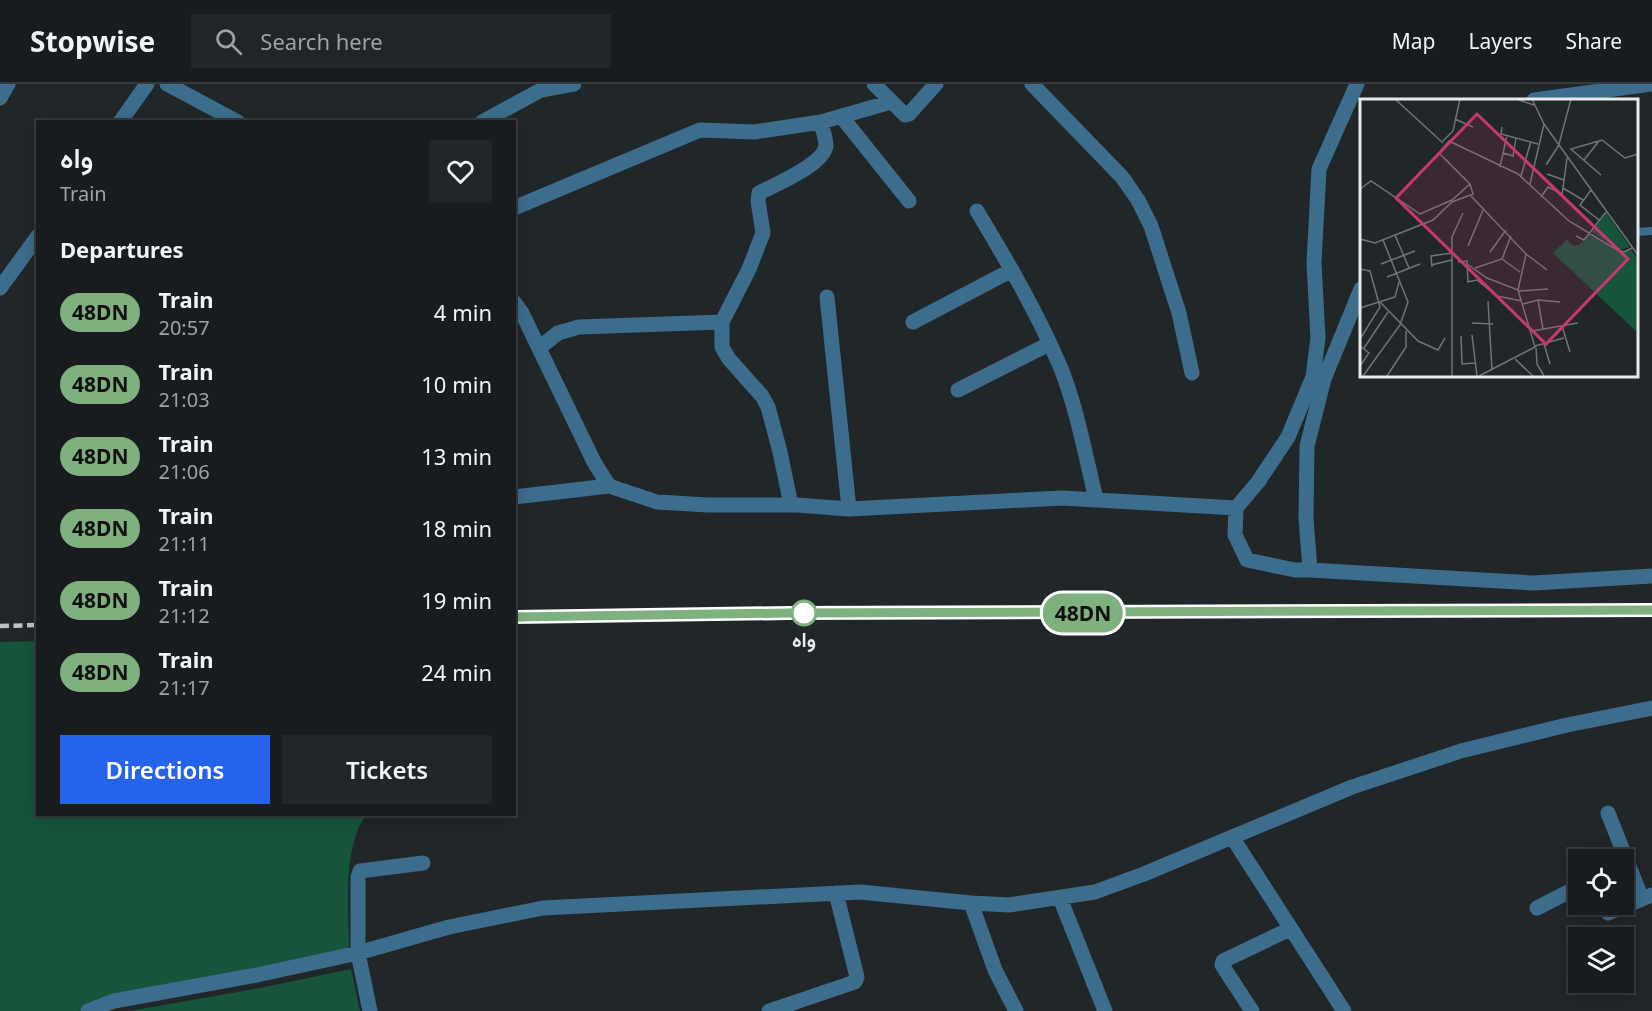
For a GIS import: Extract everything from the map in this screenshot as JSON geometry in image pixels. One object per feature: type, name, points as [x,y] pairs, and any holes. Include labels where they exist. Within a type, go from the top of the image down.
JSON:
[{"type":"street","points":[[0,98],[8,84]]},
{"type":"street","points":[[121,120],[147,84]]},
{"type":"street","points":[[167,84],[234,120]]},
{"type":"street","points":[[486,120],[542,90],[574,84]]},
{"type":"street","points":[[874,84],[905,115],[909,114],[936,84]]},
{"type":"street","points":[[1356,84],[1319,169],[1314,263],[1318,338],[1313,377],[1288,437],[1258,482],[1236,508],[1235,535],[1246,560],[1295,570],[1533,583],[1652,576]]},
{"type":"street","points":[[1541,99],[1652,84]]},
{"type":"street","points":[[1034,85],[1122,177],[1138,200],[1151,226],[1179,313],[1192,373]]},
{"type":"street","points":[[516,207],[700,130],[754,132],[821,122],[891,102]]},
{"type":"street","points":[[840,116],[909,201]]},
{"type":"street","points":[[791,506],[768,407],[762,396],[729,359],[722,347],[722,322],[760,244],[763,233],[759,193],[807,168],[822,155],[826,146],[821,122]]},
{"type":"street","points":[[977,211],[1012,270],[1060,366],[1076,411],[1096,499]]},
{"type":"street","points":[[0,288],[6,268],[36,238]]},
{"type":"street","points":[[913,322],[1012,270]]},
{"type":"street","points":[[1310,570],[1306,518],[1307,446],[1324,379],[1360,291]]},
{"type":"street","points":[[827,297],[849,510]]},
{"type":"street","points":[[516,305],[594,462],[609,486]]},
{"type":"street","points":[[539,348],[558,333],[579,327],[722,322]]},
{"type":"street","points":[[958,390],[1049,344]]},
{"type":"street","points":[[516,498],[609,486],[657,502],[849,510],[1062,498],[1236,508]]},
{"type":"street","points":[[88,1011],[114,1001],[358,954],[449,927],[543,908],[860,892],[1009,905],[1095,892],[1352,787],[1461,751],[1567,725],[1652,708]]},
{"type":"street","points":[[1608,813],[1620,849]]},
{"type":"street","points":[[1232,837],[1344,1011]]},
{"type":"street","points":[[370,1011],[358,954],[358,877],[360,871],[423,862]]},
{"type":"street","points":[[1634,879],[1647,897]]},
{"type":"street","points":[[1537,908],[1568,892]]},
{"type":"street","points":[[769,1011],[855,982],[857,977],[836,893]]},
{"type":"street","points":[[1060,898],[1105,1011]]},
{"type":"street","points":[[971,903],[995,970],[1016,1011]]},
{"type":"street","points":[[1251,1011],[1222,964],[1223,961],[1290,929]]},
{"type":"lane","points":[[1637,232],[1652,231]]},
{"type":"green space","points":[[36,641],[36,816],[365,816],[358,829],[350,862],[349,951],[106,998],[79,1011],[0,1011],[0,642]]},
{"type":"green space","points":[[351,969],[360,1011],[130,1011],[260,988]]},
{"type":"railway","points":[[516,617],[788,613],[1652,610]]},
{"type":"railway","points":[[0,626],[36,625]]},
{"type":"train","name":"48DN","points":[[516,617],[788,613],[1652,610]]},
{"type":"place","name":"واہ","points":[[804,613]]}]
